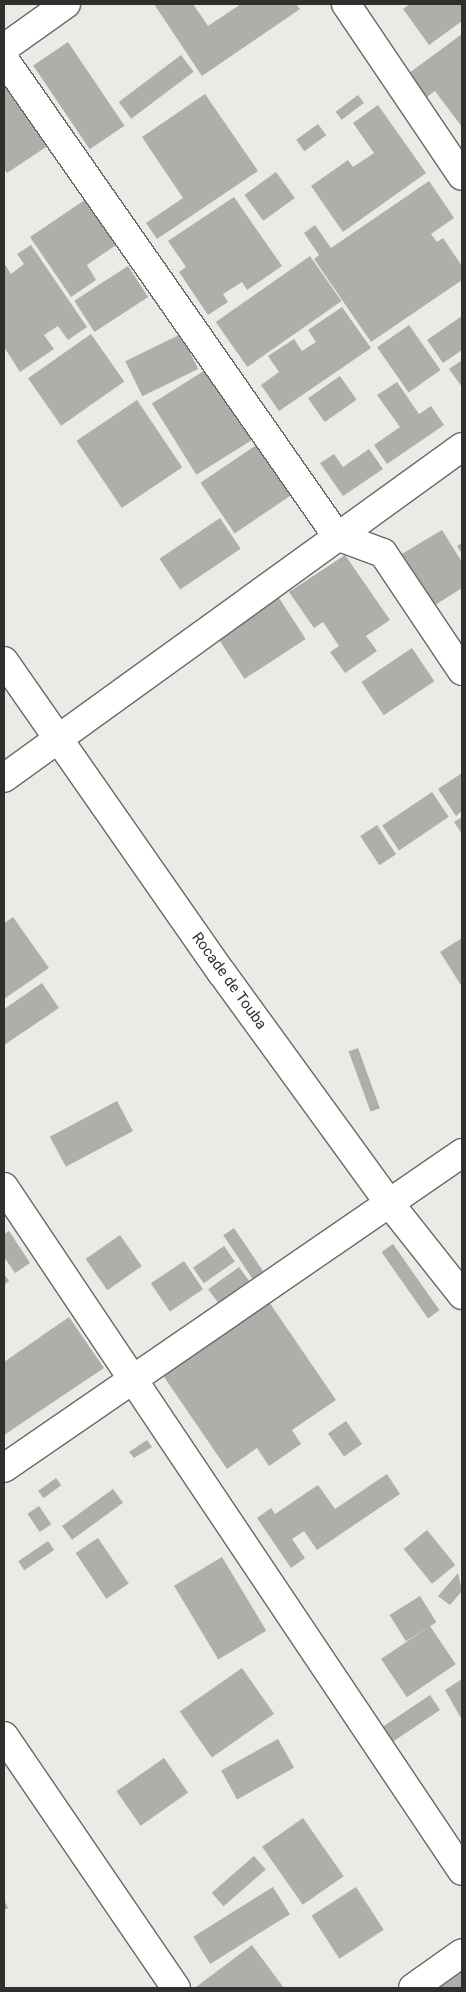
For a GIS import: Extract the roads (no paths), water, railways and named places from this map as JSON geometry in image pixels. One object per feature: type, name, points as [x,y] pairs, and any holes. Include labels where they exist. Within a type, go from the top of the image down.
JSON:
[{"type":"street","points":[[4,48],[66,4]]},
{"type":"street","points":[[346,4],[462,176]]},
{"type":"street","points":[[4,59],[337,536],[383,553],[462,671]]},
{"type":"street","points":[[4,778],[462,447]]},
{"type":"street","name":"Rocade de Touba","points":[[4,661],[390,1204],[462,1295]]},
{"type":"street","points":[[4,1468],[462,1153]]},
{"type":"street","points":[[4,1187],[135,1377],[261,1574],[462,1871]]},
{"type":"street","points":[[4,1736],[176,1988]]},
{"type":"street","points":[[413,1988],[462,1953]]}]
